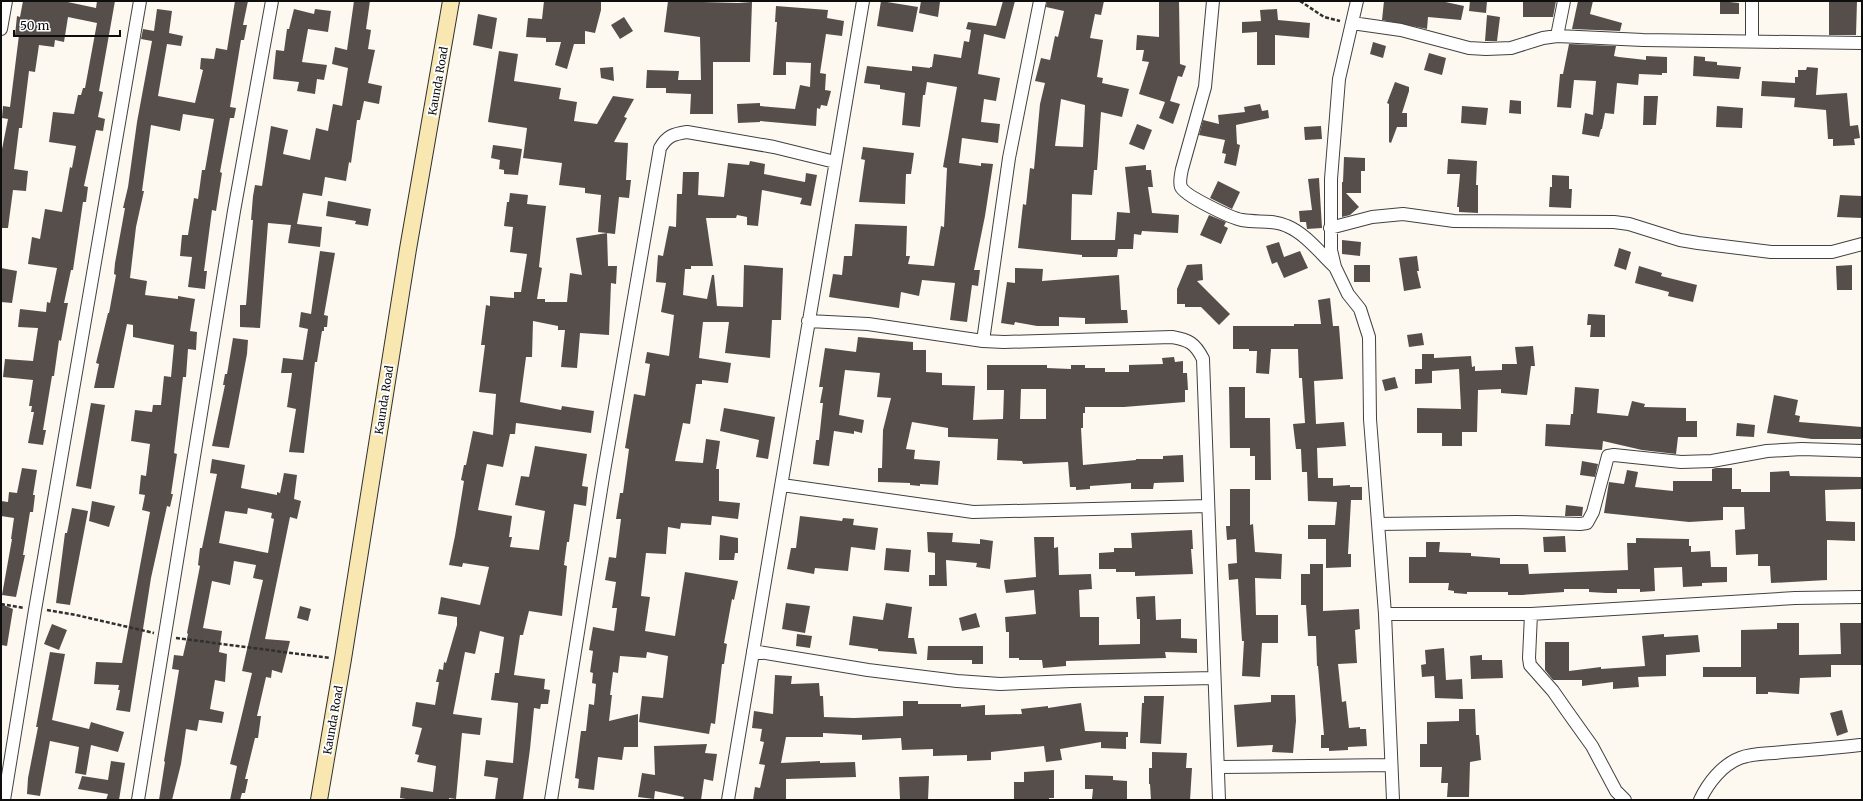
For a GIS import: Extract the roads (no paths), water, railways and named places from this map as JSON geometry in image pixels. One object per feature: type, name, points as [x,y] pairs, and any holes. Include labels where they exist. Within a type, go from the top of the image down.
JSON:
[{"type":"street","points":[[1,29],[6,1]]},
{"type":"street","points":[[4,800],[35,610],[140,1]]},
{"type":"street","points":[[138,800],[232,227],[272,1]]},
{"type":"street","name":"Kaunda Road","points":[[319,800],[407,257],[451,1]]},
{"type":"street","points":[[728,800],[863,1]]},
{"type":"street","points":[[982,341],[1009,158],[1040,1]]},
{"type":"street","points":[[1213,1],[1205,87],[1185,156],[1180,179],[1181,187],[1186,193],[1202,202],[1242,220],[1273,221],[1295,230],[1306,238],[1335,267]]},
{"type":"street","points":[[1357,1],[1339,79],[1330,179],[1330,228],[1331,250],[1335,267],[1348,294],[1360,309],[1369,337],[1370,419],[1385,614],[1393,800]]},
{"type":"street","points":[[1557,36],[1564,1]]},
{"type":"street","points":[[1752,1],[1752,42]]},
{"type":"street","points":[[1352,23],[1401,30],[1469,48],[1511,48],[1543,38],[1557,36],[1643,40],[1862,43]]},
{"type":"street","points":[[551,800],[660,148],[666,139],[674,134],[687,132],[774,147],[835,162]]},
{"type":"street","points":[[1330,228],[1372,217],[1403,214],[1454,221],[1614,222],[1629,224],[1692,242],[1771,252],[1832,252],[1862,244]]},
{"type":"street","points":[[808,321],[868,324],[982,341],[1004,342],[1172,337],[1185,340],[1196,346],[1203,359],[1219,800]]},
{"type":"street","points":[[1378,524],[1517,522],[1587,523],[1592,512],[1608,456],[1614,455],[1681,462],[1712,461],[1767,451],[1802,449],[1862,450]]},
{"type":"street","points":[[782,485],[973,512],[1208,506]]},
{"type":"street","points":[[1385,614],[1531,614],[1795,598],[1862,597]]},
{"type":"street","points":[[1531,614],[1530,666],[1553,691],[1572,717],[1600,760],[1616,791],[1625,800]]},
{"type":"street","points":[[753,651],[868,670],[957,681],[1000,684],[1214,678]]},
{"type":"street","points":[[1700,800],[1714,777],[1726,766],[1740,758],[1762,754],[1860,745]]},
{"type":"street","points":[[1219,767],[1391,765]]}]
